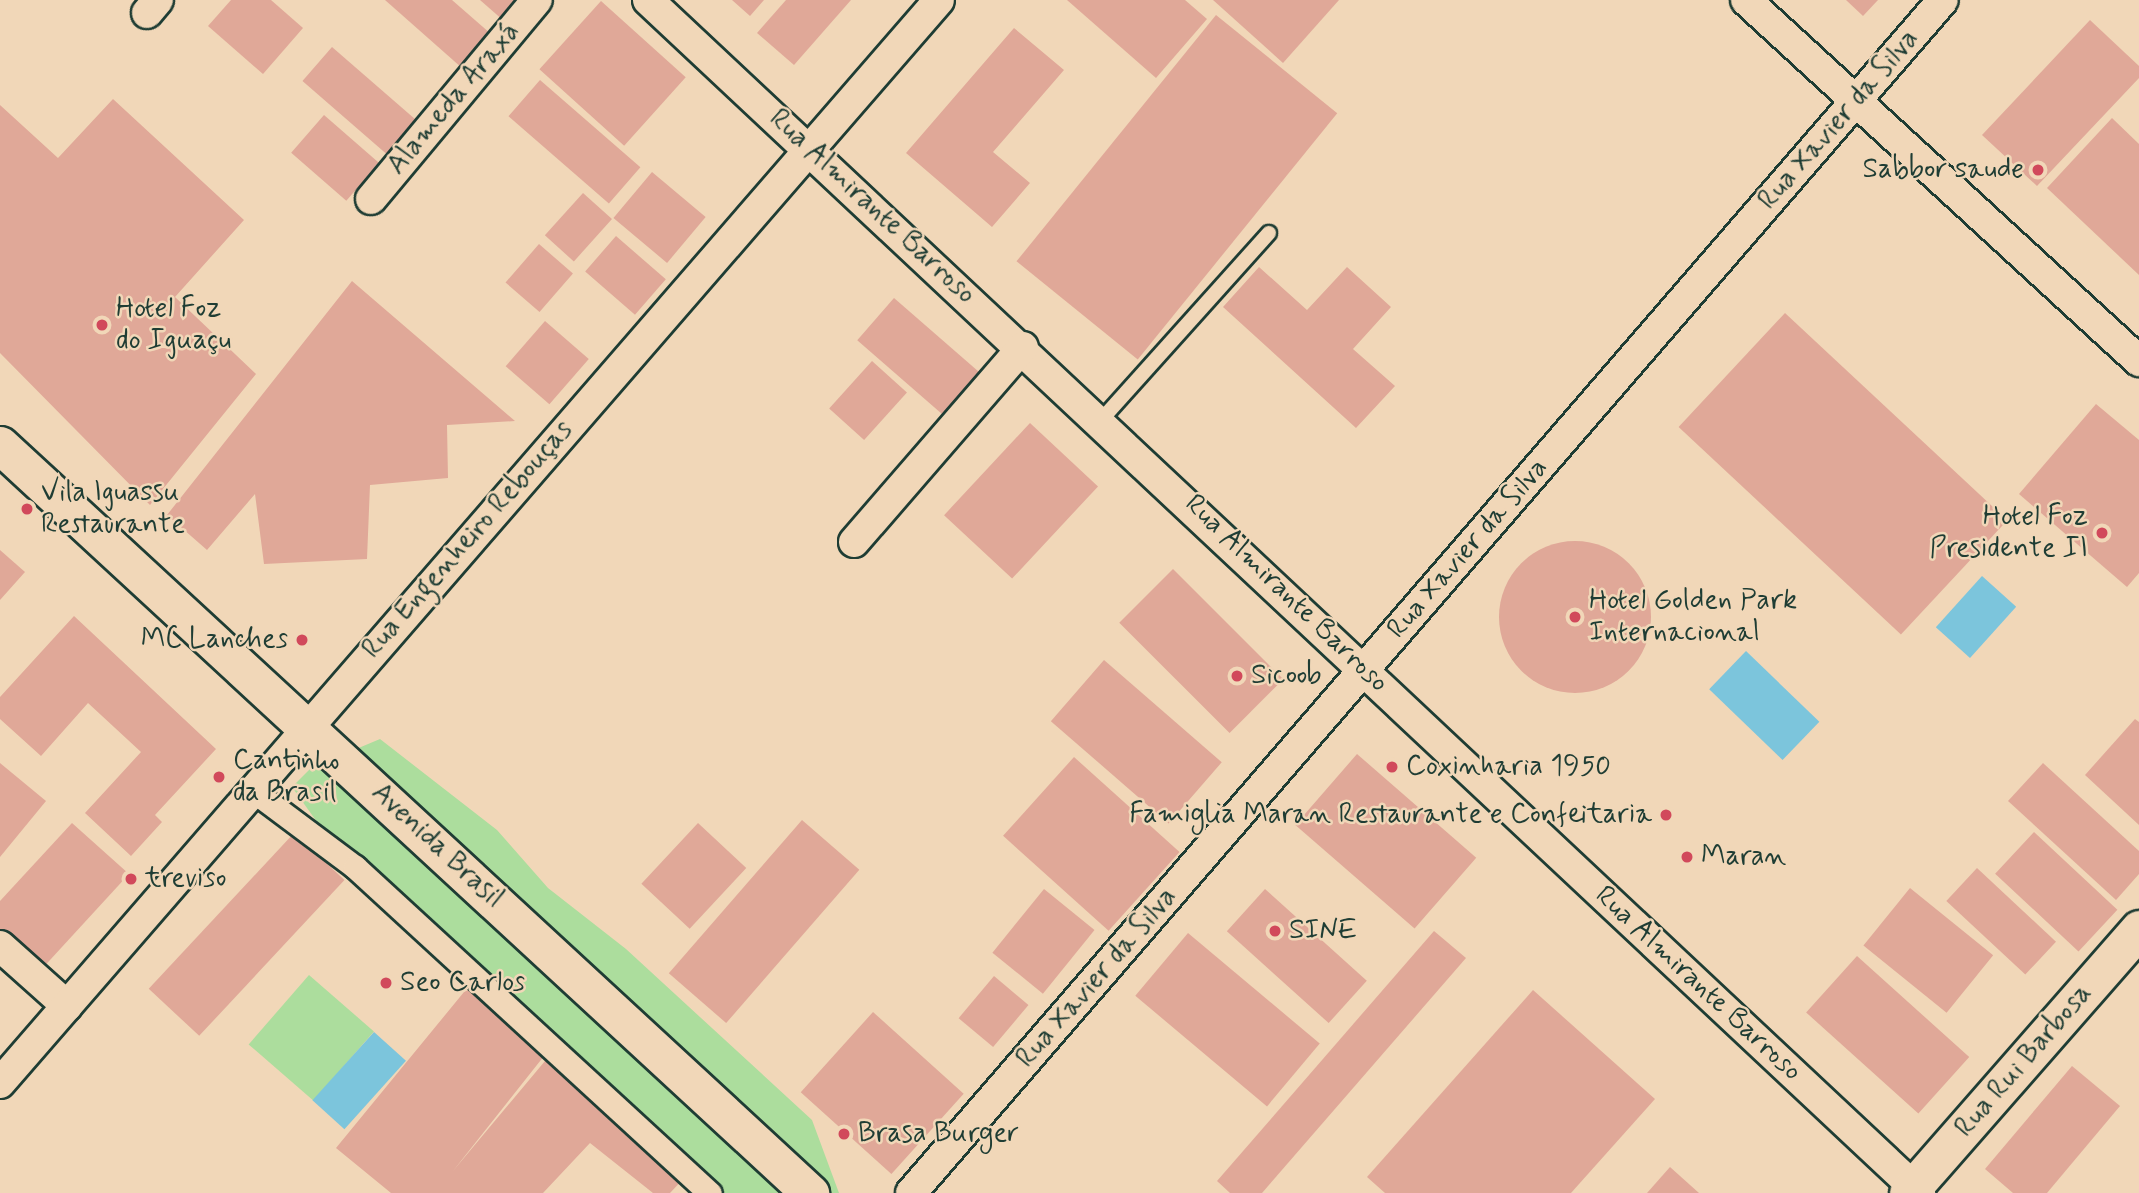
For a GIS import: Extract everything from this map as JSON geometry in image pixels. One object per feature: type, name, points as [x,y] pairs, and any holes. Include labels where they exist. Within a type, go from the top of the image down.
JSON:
[{"type":"street","name":"Alameda Araxá","points":[[372,199],[537,0]]},
{"type":"street","name":"Rua Almirante Barroso","points":[[648,0],[1102,419],[1914,1191]]},
{"type":"street","name":"Rua Engenheiro Rebouças","points":[[0,1083],[807,147],[939,0]]},
{"type":"street","points":[[1746,0],[2139,361]]},
{"type":"street","name":"Rua Xavier da Silva","points":[[911,1193],[1943,0]]},
{"type":"street","points":[[854,542],[1023,347]]},
{"type":"street","name":"Avenida Brasil","points":[[0,444],[308,725],[810,1193]]},
{"type":"street","points":[[252,790],[355,867],[710,1193]]},
{"type":"street","name":"Rua Rui Barbosa","points":[[1914,1191],[2139,929]]},
{"type":"street","points":[[0,946],[67,1006]]},
{"type":"lane","points":[[1102,419],[1269,233]]},
{"type":"green space","points":[[380,739],[497,830],[548,888],[626,949],[812,1120],[839,1193],[711,1193],[322,829],[292,787],[311,768]]},
{"type":"green space","points":[[309,975],[374,1031],[314,1101],[249,1044]]},
{"type":"water","points":[[1982,576],[2016,607],[1970,658],[1936,627]]},
{"type":"water","points":[[1746,651],[1819,722],[1783,760],[1709,689]]},
{"type":"water","points":[[374,1032],[406,1061],[344,1129],[312,1100]]},
{"type":"building","points":[[231,0],[271,0],[303,28],[263,74],[208,26]]},
{"type":"building","points":[[385,0],[452,0],[491,34],[462,68]]},
{"type":"building","points":[[480,0],[522,0],[504,21]]},
{"type":"building","points":[[732,0],[764,0],[750,16]]},
{"type":"building","points":[[786,0],[851,0],[794,65],[757,33]]},
{"type":"building","points":[[1067,0],[1185,0],[1207,19],[1156,78]]},
{"type":"building","points":[[1213,0],[1339,0],[1283,63]]},
{"type":"building","points":[[1846,0],[1878,0],[1863,16]]},
{"type":"building","points":[[601,1],[686,77],[624,146],[539,69]]},
{"type":"building","points":[[1216,15],[1337,113],[1138,360],[1017,261]]},
{"type":"building","points":[[2090,20],[2139,66],[2139,78],[2037,186],[1982,135]]},
{"type":"building","points":[[1014,28],[1064,70],[993,152],[1030,183],[992,227],[906,153]]},
{"type":"building","points":[[332,47],[416,120],[386,154],[302,81]]},
{"type":"building","points":[[540,80],[640,167],[609,203],[509,116]]},
{"type":"building","name":"Hotel Foz do Iguaçu","points":[[113,99],[244,220],[175,297],[256,374],[150,505],[0,353],[0,105],[58,158]]},
{"type":"building","points":[[324,115],[379,163],[346,201],[291,153]]},
{"type":"building","points":[[2112,118],[2139,144],[2139,275],[2047,188]]},
{"type":"building","points":[[652,172],[706,217],[667,263],[613,218]]},
{"type":"building","points":[[583,193],[612,219],[574,261],[545,235]]},
{"type":"building","points":[[616,236],[666,279],[635,315],[585,271]]},
{"type":"building","points":[[539,244],[573,274],[540,312],[506,282]]},
{"type":"building","points":[[1259,267],[1307,310],[1347,267],[1391,307],[1353,349],[1395,386],[1356,428],[1223,307]]},
{"type":"building","points":[[352,281],[515,421],[447,425],[448,478],[370,485],[367,559],[264,564],[255,494],[207,550],[167,515]]},
{"type":"building","points":[[894,298],[983,375],[946,418],[857,340]]},
{"type":"building","points":[[1785,313],[2007,520],[1901,634],[1679,427]]},
{"type":"building","points":[[545,321],[589,359],[549,404],[506,366]]},
{"type":"building","points":[[872,361],[907,392],[864,440],[829,409]]},
{"type":"building","name":"Hotel Foz Presidente II","points":[[2096,404],[2139,440],[2139,573],[2127,587],[2019,494]]},
{"type":"building","points":[[1030,423],[1098,486],[1012,579],[944,515]]},
{"type":"building","name":"Hotel Golden Park Internacional","points":[[1575,541],[1604,547],[1629,563],[1645,588],[1651,617],[1645,646],[1629,671],[1604,687],[1575,693],[1546,687],[1521,671],[1505,646],[1499,617],[1505,588],[1521,563],[1546,547]]},
{"type":"building","points":[[0,550],[25,572],[0,600]]},
{"type":"building","points":[[1173,569],[1283,679],[1230,733],[1119,623]]},
{"type":"building","points":[[74,616],[216,749],[155,815],[162,822],[131,856],[85,813],[141,752],[88,703],[41,756],[0,719],[0,697]]},
{"type":"building","points":[[1104,660],[1222,762],[1169,823],[1051,721]]},
{"type":"building","points":[[2135,719],[2139,722],[2139,825],[2085,775]]},
{"type":"building","points":[[1357,754],[1476,858],[1415,929],[1295,825]]},
{"type":"building","points":[[1074,757],[1180,852],[1109,931],[1003,836]]},
{"type":"building","points":[[0,763],[46,801],[0,857]]},
{"type":"building","points":[[2043,763],[2139,851],[2139,874],[2116,900],[2008,801]]},
{"type":"building","points":[[802,820],[859,870],[726,1023],[669,973]]},
{"type":"building","points":[[72,823],[129,874],[39,972],[0,937],[0,901]]},
{"type":"building","points":[[698,823],[746,868],[690,929],[641,884]]},
{"type":"building","points":[[2034,832],[2117,910],[2079,951],[1995,874]]},
{"type":"building","points":[[294,833],[344,880],[199,1036],[149,989]]},
{"type":"building","points":[[1977,868],[2056,942],[2025,975],[1946,901]]},
{"type":"building","points":[[1910,888],[1993,955],[1947,1013],[1863,946]]},
{"type":"building","points":[[1044,889],[1095,930],[1043,994],[992,953]]},
{"type":"building","points":[[1265,889],[1367,981],[1329,1023],[1227,931]]},
{"type":"building","points":[[1434,931],[1466,958],[1262,1193],[1230,1193],[1217,1181]]},
{"type":"building","points":[[1188,933],[1320,1044],[1267,1106],[1135,996]]},
{"type":"building","points":[[1857,956],[1969,1057],[1918,1114],[1806,1012]]},
{"type":"building","points":[[994,976],[1028,1005],[993,1047],[959,1018]]},
{"type":"building","points":[[478,985],[548,1051],[453,1171],[550,1055],[686,1176],[670,1193],[653,1193],[590,1143],[543,1193],[391,1193],[336,1148],[464,992]]},
{"type":"building","points":[[1533,990],[1655,1099],[1571,1193],[1385,1193],[1367,1177]]},
{"type":"building","points":[[873,1012],[964,1094],[891,1174],[801,1092]]},
{"type":"building","points":[[2072,1066],[2120,1106],[2047,1193],[2013,1193],[1985,1169]]},
{"type":"building","points":[[1670,1167],[1699,1193],[1647,1193]]},
{"type":"place","name":"Sabbor saude","points":[[2038,170]]},
{"type":"place","name":"Hotel Foz do Iguaçu","points":[[102,325]]},
{"type":"place","name":"Vila Iguassu Restaurante","points":[[27,509]]},
{"type":"place","name":"Hotel Foz Presidente II","points":[[2102,533]]},
{"type":"place","name":"Hotel Golden Park Internacional","points":[[1575,617]]},
{"type":"place","name":"MC Lanches","points":[[302,640]]},
{"type":"place","name":"Sicoob","points":[[1237,676]]},
{"type":"place","name":"Coxinharia 1950","points":[[1392,767]]},
{"type":"place","name":"Cantinho da Brasil","points":[[219,777]]},
{"type":"place","name":"Famiglia Maran Restaurante e Confeitaria","points":[[1666,815]]},
{"type":"place","name":"Maran","points":[[1687,857]]},
{"type":"place","name":"treviso","points":[[131,879]]},
{"type":"place","name":"SINE","points":[[1275,931]]},
{"type":"place","name":"Seo Carlos","points":[[386,983]]},
{"type":"place","name":"Brasa Burger","points":[[844,1134]]}]
